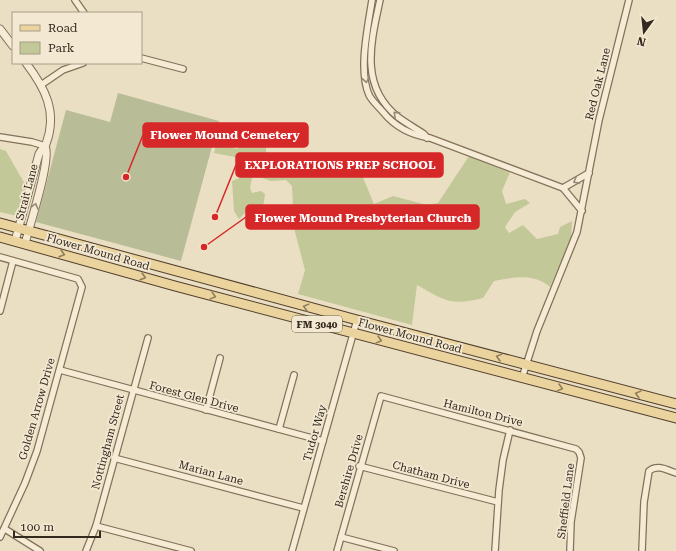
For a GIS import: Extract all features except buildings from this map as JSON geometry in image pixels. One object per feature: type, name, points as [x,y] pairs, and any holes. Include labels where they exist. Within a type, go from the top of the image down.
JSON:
[{"type":"main road","name":"Flower Mound Road","points":[[0,223],[357,320],[676,404]]},
{"type":"main road","name":"Flower Mound Road","points":[[0,237],[175,286],[676,418]]},
{"type":"main road","points":[[175,286],[179,272]]},
{"type":"street","points":[[75,0],[83,12]]},
{"type":"street","points":[[372,0],[365,56],[365,80],[369,94],[384,114],[397,125],[420,138],[427,138],[563,188],[582,211]]},
{"type":"street","points":[[380,0],[370,52],[370,66],[374,85],[383,102],[397,117],[424,134],[427,138]]},
{"type":"street","name":"Red Oak Lane","points":[[522,378],[546,307],[577,232],[599,120],[629,0]]},
{"type":"street","points":[[0,29],[12,45]]},
{"type":"street","points":[[142,58],[184,69]]},
{"type":"street","name":"Strait Lane","points":[[15,241],[39,154],[41,149],[45,146],[49,132],[48,98],[27,64]]},
{"type":"street","points":[[41,85],[63,70],[80,64]]},
{"type":"street","points":[[0,137],[32,142],[45,146]]},
{"type":"street","name":"Strait Lane","points":[[25,244],[46,167],[48,150],[45,146]]},
{"type":"street","points":[[563,188],[589,173]]},
{"type":"street","points":[[0,257],[13,261],[0,311]]},
{"type":"street","name":"Golden Arrow Drive","points":[[0,536],[5,529],[37,451],[82,287],[78,279],[13,261]]},
{"type":"street","name":"Tudor Way","points":[[292,551],[357,320]]},
{"type":"street","name":"Nottingham Street","points":[[86,551],[96,526],[132,391],[148,338]]},
{"type":"street","points":[[206,410],[220,358]]},
{"type":"street","name":"Forest Glen Drive","points":[[60,370],[132,391],[323,441]]},
{"type":"street","points":[[279,429],[294,375]]},
{"type":"street","name":"Hamilton Drive","points":[[381,396],[510,430],[573,448],[579,452]]},
{"type":"street","name":"Bershire Drive","points":[[337,551],[381,396]]},
{"type":"street","points":[[495,551],[498,502],[503,460],[510,430]]},
{"type":"street","name":"Sheffield Lane","points":[[570,551],[571,522],[581,458],[579,452]]},
{"type":"street","name":"Marian Lane","points":[[114,458],[303,508]]},
{"type":"street","name":"Chatham Drive","points":[[360,466],[498,502]]},
{"type":"street","points":[[642,551],[644,502],[649,471],[652,468],[658,467],[676,473]]},
{"type":"street","points":[[96,526],[167,548],[191,551]]},
{"type":"street","points":[[5,529],[40,551]]},
{"type":"street","points":[[340,537],[394,551]]},
{"type":"green space","points":[[118,93],[219,121],[181,261],[36,222],[66,110],[110,122]]},
{"type":"green space","points":[[254,141],[266,146],[266,156],[280,165],[298,172],[307,165],[329,165],[341,158],[359,168],[374,204],[393,196],[427,205],[438,203],[469,156],[510,172],[502,191],[506,204],[525,199],[530,203],[515,212],[505,227],[509,233],[523,225],[537,239],[558,234],[560,227],[572,221],[571,239],[550,287],[531,278],[509,278],[494,281],[483,298],[455,302],[435,295],[417,285],[412,325],[298,294],[305,270],[294,228],[292,186],[286,180],[271,181],[262,178],[252,178],[250,188],[252,193],[261,191],[265,194],[263,207],[255,211],[249,209],[239,219],[234,211],[232,181],[242,177],[242,161],[235,157],[214,153],[216,145],[238,149],[240,143]]},
{"type":"green space","points":[[0,149],[6,151],[26,186],[17,216],[0,212]]},
{"type":"place","name":"Flower Mound Cemetery","points":[[126,177]]},
{"type":"place","name":"EXPLORATIONS PREP SCHOOL","points":[[215,217]]},
{"type":"place","name":"Flower Mound Presbyterian Church","points":[[204,247]]}]
